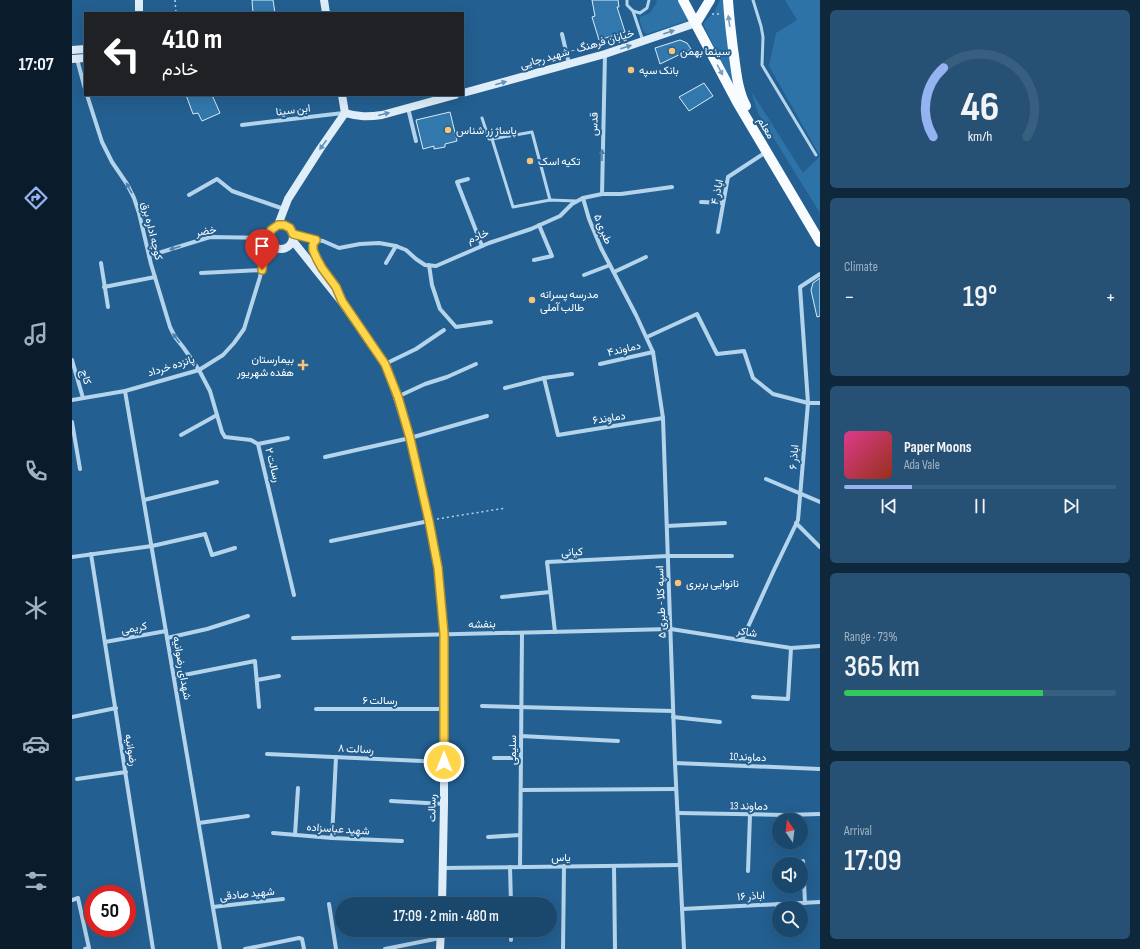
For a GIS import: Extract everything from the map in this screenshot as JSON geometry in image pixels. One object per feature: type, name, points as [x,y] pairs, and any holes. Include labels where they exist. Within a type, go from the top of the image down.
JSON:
[{"type":"main road","points":[[138,0],[140,12]]},
{"type":"main road","points":[[324,0],[326,12]]},
{"type":"main road","name":"معلم","points":[[683,0],[737,102],[820,242]]},
{"type":"main road","points":[[696,23],[710,0]]},
{"type":"main road","name":"معلم","points":[[728,0],[728,12],[736,69],[742,98],[820,230]]},
{"type":"main road","name":"خیابان فرهنگ - شهید رجایی","points":[[464,93],[605,54],[696,23]]},
{"type":"main road","points":[[72,50],[84,48]]},
{"type":"main road","points":[[278,225],[284,225],[290,228],[293,237],[288,248],[279,249],[273,246],[269,239],[271,230],[278,225],[288,199],[320,149],[346,113],[342,96]]},
{"type":"main road","points":[[346,113],[357,117],[371,117],[451,96]]},
{"type":"main road","points":[[293,237],[316,240]]},
{"type":"main road","name":"رسالت","points":[[293,237],[342,301],[385,364],[398,397],[410,438],[429,521],[438,568],[444,634],[442,897]]},
{"type":"main road","name":"رسالت","points":[[316,240],[313,244],[313,250],[322,268],[336,287],[342,301]]},
{"type":"main road","points":[[440,949],[441,937]]},
{"type":"street","points":[[562,34],[569,64]]},
{"type":"street","name":"قدس","points":[[602,194],[605,54]]},
{"type":"street","points":[[78,58],[84,85]]},
{"type":"street","name":"کوچه اداره برق","points":[[87,96],[102,142],[112,162],[127,184],[134,198],[170,327],[175,337],[199,370]]},
{"type":"street","points":[[408,107],[416,141]]},
{"type":"street","name":"ابن سینا","points":[[242,125],[346,113]]},
{"type":"street","name":"اباذر ۴","points":[[718,232],[728,177],[767,152]]},
{"type":"street","points":[[189,195],[217,179],[232,191],[284,209]]},
{"type":"street","points":[[468,180],[457,182],[482,246]]},
{"type":"street","name":"خادم","points":[[429,265],[436,266],[482,246],[560,216],[572,204],[583,198],[602,194],[621,194],[672,187]]},
{"type":"street","name":"طبری ۵","points":[[583,198],[589,219],[610,265]]},
{"type":"street","points":[[701,202],[723,203]]},
{"type":"street","points":[[534,260],[552,256],[539,225]]},
{"type":"street","name":"خضر","points":[[149,256],[210,237],[269,239]]},
{"type":"street","name":"پانزده خرداد","points":[[72,400],[125,391],[199,370],[223,355],[234,343],[244,328],[262,268],[264,252],[269,239]]},
{"type":"street","points":[[316,240],[323,241],[339,248],[360,244],[379,243],[396,246],[406,250],[416,260],[425,265],[429,265],[432,285],[440,309],[456,327],[491,322]]},
{"type":"street","points":[[386,263],[396,246]]},
{"type":"street","name":"پانزده خرداد","points":[[262,268],[271,256],[279,249]]},
{"type":"street","points":[[614,272],[646,257]]},
{"type":"street","points":[[101,263],[108,307]]},
{"type":"street","points":[[584,276],[610,265]]},
{"type":"street","name":"اسپه کلا - طبری ۵","points":[[610,265],[647,337],[653,352],[664,418],[673,711],[684,949]]},
{"type":"street","points":[[201,273],[262,268]]},
{"type":"street","name":"اباذر ۶","points":[[742,640],[798,520],[808,403],[800,287],[820,274]]},
{"type":"street","points":[[104,287],[155,277]]},
{"type":"street","points":[[647,337],[697,314],[717,354],[744,351],[753,378],[773,394],[808,403],[820,403]]},
{"type":"street","points":[[385,364],[416,349],[444,330]]},
{"type":"street","name":"دماوند۴","points":[[600,364],[653,352]]},
{"type":"street","name":"کاج","points":[[72,360],[83,398]]},
{"type":"street","points":[[398,397],[425,384],[447,377],[476,364]]},
{"type":"street","name":"رسالت ۲","points":[[199,370],[210,391],[222,432],[225,437],[251,440],[258,444],[294,594]]},
{"type":"street","points":[[505,388],[544,378],[572,374]]},
{"type":"street","name":"دماوند۶","points":[[544,378],[558,435],[664,418]]},
{"type":"street","name":"شهدای رضوانیه","points":[[125,391],[220,949]]},
{"type":"street","points":[[181,435],[217,415]]},
{"type":"street","points":[[325,457],[410,438],[487,416]]},
{"type":"street","points":[[72,422],[80,469]]},
{"type":"street","points":[[258,444],[288,438]]},
{"type":"street","points":[[766,479],[820,502]]},
{"type":"street","points":[[144,500],[217,482]]},
{"type":"street","points":[[331,541],[429,521]]},
{"type":"street","points":[[667,526],[725,523]]},
{"type":"street","points":[[796,523],[820,547]]},
{"type":"street","points":[[72,557],[152,546],[205,534],[212,555],[235,548]]},
{"type":"street","name":"رضوانیه","points":[[91,554],[154,949]]},
{"type":"street","points":[[668,556],[732,556]]},
{"type":"street","name":"کیانی","points":[[555,632],[547,562],[668,556]]},
{"type":"street","points":[[502,597],[550,592]]},
{"type":"street","points":[[167,638],[207,630],[248,616]]},
{"type":"street","name":"بنفشه","points":[[293,638],[671,629]]},
{"type":"street","name":"شاکر","points":[[671,629],[791,648],[820,646]]},
{"type":"street","name":"کریمی","points":[[105,642],[166,631]]},
{"type":"street","name":"سلیمی","points":[[520,867],[522,633]]},
{"type":"street","points":[[753,697],[788,699],[791,648]]},
{"type":"street","points":[[174,677],[255,661],[259,707]]},
{"type":"street","points":[[257,680],[279,676]]},
{"type":"street","points":[[482,706],[673,711]]},
{"type":"street","points":[[72,717],[116,708]]},
{"type":"street","name":"رسالت ۶","points":[[316,709],[444,709]]},
{"type":"street","points":[[674,717],[720,722]]},
{"type":"street","points":[[521,736],[618,741]]},
{"type":"street","name":"رسالت ۸","points":[[267,754],[444,762]]},
{"type":"street","points":[[332,838],[336,757]]},
{"type":"street","points":[[494,758],[521,758]]},
{"type":"street","name":"دماوند10","points":[[675,763],[820,769]]},
{"type":"street","points":[[78,779],[126,772]]},
{"type":"street","points":[[295,835],[298,788]]},
{"type":"street","points":[[521,790],[676,789]]},
{"type":"street","points":[[391,801],[444,804]]},
{"type":"street","name":"دماوند 13","points":[[678,813],[750,815],[820,814]]},
{"type":"street","points":[[748,872],[750,815]]},
{"type":"street","points":[[199,823],[248,816]]},
{"type":"street","name":"شهید عباسزاده","points":[[273,833],[332,838],[402,841]]},
{"type":"street","points":[[488,837],[520,835]]},
{"type":"street","name":"یاس","points":[[443,868],[680,865]]},
{"type":"street","points":[[563,949],[564,866]]},
{"type":"street","points":[[614,866],[615,949]]},
{"type":"street","points":[[510,867],[511,897]]},
{"type":"street","points":[[72,900],[78,898],[89,948],[85,949]]},
{"type":"street","name":"شهید صادقی","points":[[213,907],[283,899]]},
{"type":"street","name":"اباذر ۱۶","points":[[808,903],[820,902]]},
{"type":"street","points":[[329,904],[336,949]]},
{"type":"street","name":"اباذر ۱۶","points":[[682,909],[772,904]]},
{"type":"street","points":[[385,949],[430,937]]},
{"type":"street","points":[[245,949],[299,938],[302,939],[304,949]]},
{"type":"lane","points":[[627,0],[627,6],[632,11],[643,41]]},
{"type":"lane","points":[[632,11],[640,12],[647,8],[649,0]]},
{"type":"lane","points":[[753,0],[763,37],[762,65],[816,155]]},
{"type":"lane","points":[[482,118],[489,139],[492,139],[513,207],[550,200],[577,201]]},
{"type":"lane","points":[[492,139],[532,132],[550,200]]},
{"type":"path","points":[[175,0],[176,12]]},
{"type":"path","points":[[703,12],[718,14],[728,12]]},
{"type":"path","points":[[429,521],[506,508]]},
{"type":"shaded area","points":[[656,0],[678,0],[689,20],[647,34],[643,31],[640,17],[650,13],[657,2]]},
{"type":"shaded area","points":[[720,0],[724,0],[735,89],[703,24],[715,11]]},
{"type":"shaded area","points":[[785,0],[820,0],[820,156],[769,66],[776,33],[797,20]]},
{"type":"shaded area","points":[[751,91],[803,173],[820,156],[820,213],[758,113]]},
{"type":"building","points":[[252,0],[273,0],[275,12],[253,12]]},
{"type":"building","points":[[592,0],[618,0],[619,7],[617,7],[625,32],[599,40],[592,17],[595,16]]},
{"type":"building","points":[[680,40],[687,43],[691,49],[660,64],[655,48]]},
{"type":"building","points":[[704,83],[713,96],[689,111],[679,97]]},
{"type":"building","points":[[186,96],[212,96],[220,113],[202,121],[198,113],[193,114]]},
{"type":"building","name":"پاساژ زر شناس","points":[[450,112],[457,141],[445,144],[445,147],[434,149],[434,146],[423,149],[416,120]]},
{"type":"building","points":[[820,278],[820,316],[817,317],[811,290],[813,283]]},
{"type":"place","name":"سینما بهمن","points":[[672,51]]},
{"type":"place","name":"بانک سپه","points":[[631,70]]},
{"type":"place","name":"پاساژ زر شناس","points":[[448,130]]},
{"type":"place","name":"تکیه اسک","points":[[530,161]]},
{"type":"place","name":"مدرسه پسرانه طالب آملی","points":[[532,300]]},
{"type":"place","name":"بیمارستان هفده شهریور","points":[[303,365]]},
{"type":"place","name":"نانوایی بربری","points":[[678,583]]},
{"type":"route","points":[[262,270],[264,252],[271,230],[278,225],[284,225],[290,228],[293,234],[316,240],[313,244],[313,250],[317,259],[336,287],[342,301],[385,364],[398,397],[410,438],[438,568],[444,634],[444,762]]}]
